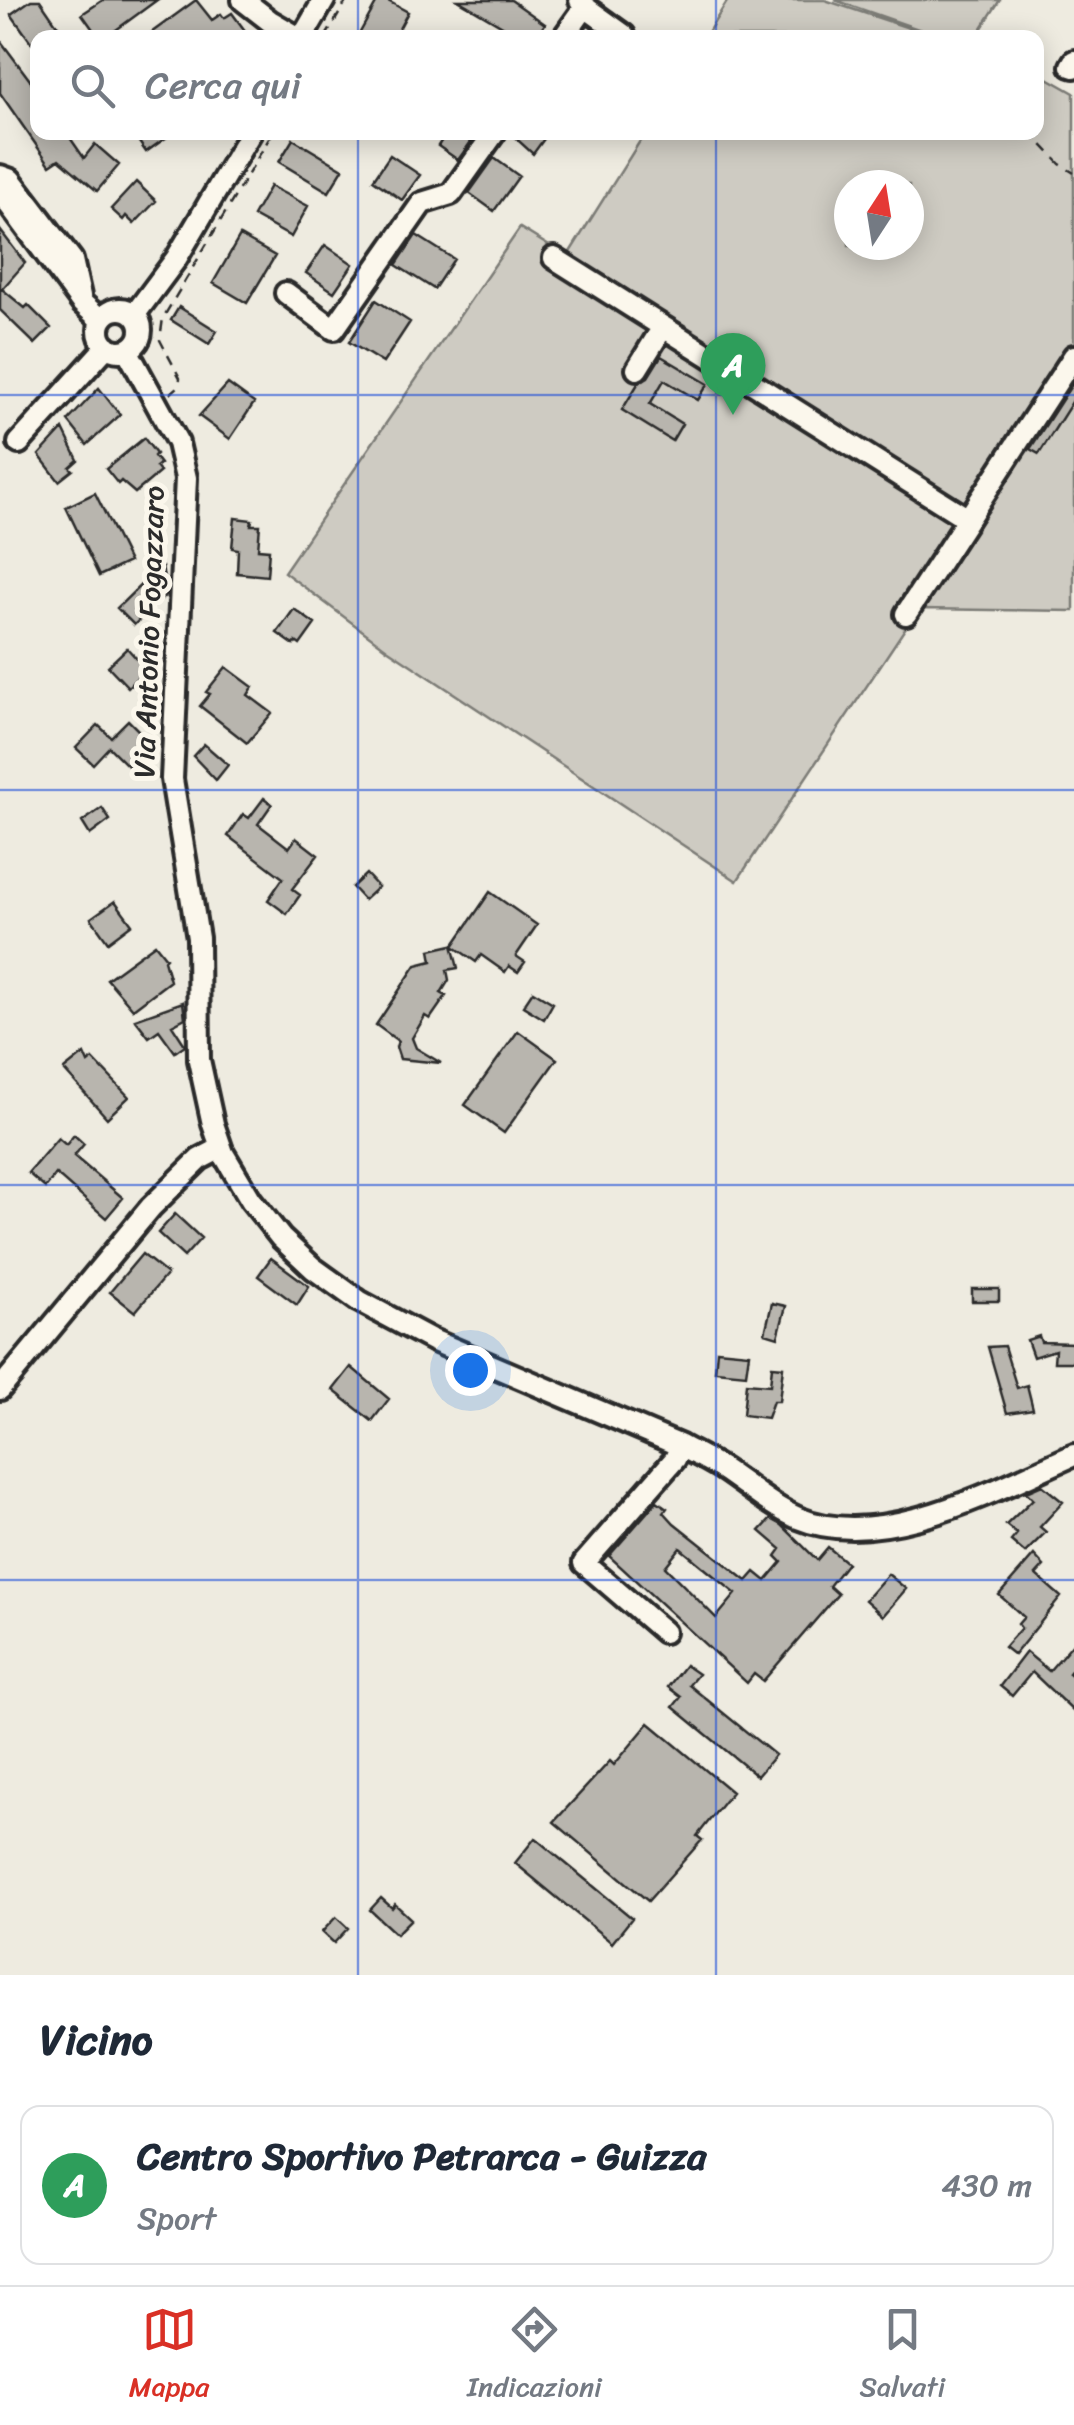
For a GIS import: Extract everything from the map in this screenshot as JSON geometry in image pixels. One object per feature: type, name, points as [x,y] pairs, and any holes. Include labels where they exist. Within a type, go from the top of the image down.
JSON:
[{"type":"street","points":[[244,0],[286,30]]},
{"type":"street","points":[[306,30],[324,0]]},
{"type":"street","points":[[567,30],[582,4],[617,30]]},
{"type":"street","points":[[136,314],[176,259],[246,140]]},
{"type":"street","points":[[286,293],[334,329],[422,203],[451,194],[489,140]]},
{"type":"street","points":[[0,176],[11,180],[72,260],[82,303]]},
{"type":"street","points":[[0,192],[82,303],[101,320]]},
{"type":"street","points":[[554,258],[968,519]]},
{"type":"street","points":[[101,320],[116,309],[136,314]]},
{"type":"street","points":[[19,444],[117,348],[140,338],[136,314]]},
{"type":"street","points":[[101,320],[100,336],[117,348]]},
{"type":"street","points":[[637,369],[663,327]]},
{"type":"street","name":"Via Antonio Fogazzaro","points":[[117,348],[178,443],[186,478],[172,779],[198,938],[199,1060],[221,1148],[251,1200],[280,1238],[312,1268],[359,1301],[432,1340],[680,1446],[801,1519],[866,1527],[902,1523],[946,1511],[1074,1455]]},
{"type":"street","points":[[906,614],[1074,356]]},
{"type":"street","points":[[0,1390],[151,1207],[200,1159],[221,1148]]},
{"type":"street","points":[[664,1632],[584,1563],[675,1459],[680,1446]]},
{"type":"path","points":[[330,30],[347,0]]},
{"type":"path","points":[[164,398],[179,386],[180,378],[160,340],[162,318],[267,140]]},
{"type":"path","points":[[1038,140],[1074,173]]},
{"type":"shaded area","points":[[728,0],[825,0],[915,30],[709,30]]},
{"type":"shaded area","points":[[835,0],[1000,0],[981,30],[921,30]]},
{"type":"shaded area","points":[[1044,76],[1074,93],[1074,611],[918,609],[737,881],[387,649],[284,572],[520,228],[567,257],[641,140],[1044,140]]},
{"type":"building","points":[[31,0],[40,0],[61,30],[30,30],[30,41],[11,14]]},
{"type":"building","points":[[103,0],[157,0],[116,30],[93,30],[82,14]]},
{"type":"building","points":[[196,0],[212,20],[232,13],[245,30],[155,30]]},
{"type":"building","points":[[378,0],[408,12],[398,30],[361,30]]},
{"type":"building","points":[[458,0],[511,0],[545,24],[541,30],[502,30],[504,27]]},
{"type":"building","points":[[0,40],[30,80],[30,136],[0,93]]},
{"type":"building","points":[[33,140],[72,140],[84,158],[95,144],[119,165],[97,191],[59,159],[50,165]]},
{"type":"building","points":[[138,140],[163,140],[146,152]]},
{"type":"building","points":[[295,140],[343,169],[329,192],[279,162]]},
{"type":"building","points":[[442,140],[472,140],[458,160],[438,146]]},
{"type":"building","points":[[518,140],[543,140],[533,154]]},
{"type":"building","points":[[390,155],[420,175],[402,200],[373,180]]},
{"type":"building","points":[[494,158],[519,176],[494,211],[469,193]]},
{"type":"building","points":[[136,182],[156,201],[134,224],[111,209]]},
{"type":"building","points":[[270,186],[308,206],[291,237],[253,216]]},
{"type":"building","points":[[0,230],[25,263],[2,289],[25,308],[28,305],[51,328],[35,344],[0,310]]},
{"type":"building","points":[[416,235],[454,259],[434,289],[396,265]]},
{"type":"building","points":[[240,236],[275,256],[247,303],[213,283]]},
{"type":"building","points":[[325,245],[353,264],[334,292],[306,273]]},
{"type":"building","points":[[376,300],[410,322],[383,363],[349,342]]},
{"type":"building","points":[[179,307],[217,331],[209,344],[171,320]]},
{"type":"building","points":[[661,356],[708,384],[698,400],[664,380],[650,404],[682,424],[672,441],[622,410]]},
{"type":"building","points":[[1074,381],[1074,399],[1039,454],[1030,449]]},
{"type":"building","points":[[228,384],[254,403],[230,439],[199,416]]},
{"type":"building","points":[[99,388],[120,415],[87,445],[68,421]]},
{"type":"building","points":[[63,429],[78,460],[70,467],[73,470],[59,481],[39,455]]},
{"type":"building","points":[[144,438],[156,454],[160,472],[135,493],[121,481],[118,484],[106,469]]},
{"type":"building","points":[[95,493],[129,562],[99,576],[66,507]]},
{"type":"building","points":[[235,518],[260,525],[258,549],[269,550],[267,576],[237,573],[238,549],[232,548]]},
{"type":"building","points":[[162,567],[167,594],[134,625],[117,608],[151,575],[149,570]]},
{"type":"building","points":[[294,609],[315,624],[300,645],[277,633]]},
{"type":"building","points":[[127,648],[146,669],[128,687],[108,666]]},
{"type":"building","points":[[226,667],[253,687],[248,695],[272,713],[247,743],[200,706]]},
{"type":"building","points":[[128,720],[145,737],[140,742],[148,749],[130,768],[109,747],[93,764],[76,748],[98,725],[111,737]]},
{"type":"building","points":[[204,744],[228,765],[216,780],[193,756]]},
{"type":"building","points":[[264,798],[272,804],[258,824],[289,848],[296,838],[318,855],[292,889],[300,895],[287,914],[268,900],[283,878],[228,836],[243,814],[249,818]]},
{"type":"building","points":[[102,808],[110,820],[90,835],[82,822]]},
{"type":"building","points":[[366,874],[378,887],[364,900],[352,887]]},
{"type":"building","points":[[490,892],[537,925],[516,956],[525,962],[518,972],[509,966],[505,972],[481,955],[476,962],[453,946]]},
{"type":"building","points":[[115,901],[132,924],[108,942],[91,918]]},
{"type":"building","points":[[155,944],[166,958],[170,981],[133,1009],[107,979]]},
{"type":"building","points":[[452,945],[458,968],[447,970],[449,980],[441,993],[446,996],[430,1019],[425,1016],[412,1038],[416,1048],[441,1063],[400,1059],[398,1041],[376,1025],[416,965],[432,961],[430,950]]},
{"type":"building","points":[[533,991],[553,1003],[544,1019],[523,1006]]},
{"type":"building","points":[[183,1002],[185,1018],[172,1025],[185,1045],[175,1052],[159,1030],[149,1037],[135,1019]]},
{"type":"building","points":[[518,1031],[557,1059],[504,1133],[465,1105]]},
{"type":"building","points":[[84,1054],[88,1063],[93,1059],[129,1097],[107,1118],[64,1070]]},
{"type":"building","points":[[74,1135],[84,1144],[74,1156],[123,1198],[106,1218],[56,1174],[45,1188],[28,1173],[58,1138],[66,1145]]},
{"type":"building","points":[[175,1214],[201,1238],[184,1257],[158,1233]]},
{"type":"building","points":[[142,1254],[167,1274],[135,1312],[110,1292]]},
{"type":"building","points":[[271,1258],[309,1286],[297,1305],[258,1276]]},
{"type":"building","points":[[972,1289],[999,1289],[999,1301],[972,1301]]},
{"type":"building","points":[[772,1303],[786,1306],[778,1337],[765,1333]]},
{"type":"building","points":[[1039,1336],[1041,1342],[1074,1343],[1074,1362],[1054,1362],[1055,1350],[1033,1357],[1027,1340]]},
{"type":"building","points":[[1004,1346],[1017,1388],[1027,1385],[1033,1409],[1007,1413],[988,1347]]},
{"type":"building","points":[[717,1350],[749,1353],[746,1374],[715,1371]]},
{"type":"building","points":[[772,1366],[783,1367],[779,1401],[773,1401],[767,1418],[743,1415],[746,1383],[770,1385]]},
{"type":"building","points":[[351,1367],[389,1399],[372,1421],[333,1390]]},
{"type":"building","points":[[1042,1485],[1063,1502],[1040,1527],[1046,1532],[1025,1553],[1011,1541],[1017,1534],[1006,1525],[1033,1499],[1026,1492]]},
{"type":"building","points":[[657,1501],[667,1508],[664,1512],[674,1523],[747,1581],[755,1572],[766,1581],[782,1562],[776,1556],[781,1549],[760,1531],[771,1519],[817,1560],[828,1547],[847,1563],[829,1586],[838,1594],[763,1681],[754,1674],[747,1683],[609,1556]],"holes":[[[680,1548],[736,1594],[716,1618],[665,1567]]]},
{"type":"building","points":[[1034,1555],[1044,1566],[1036,1575],[1061,1597],[1014,1655],[1004,1647],[1021,1628],[1018,1624],[1024,1617],[999,1595]]},
{"type":"building","points":[[888,1574],[906,1589],[883,1616],[865,1600]]},
{"type":"building","points":[[1074,1642],[1074,1667],[1069,1673],[1074,1677],[1074,1712],[1032,1672],[1012,1696],[1000,1686],[1026,1652],[1049,1671]]},
{"type":"building","points":[[685,1665],[698,1674],[689,1685],[775,1755],[757,1776],[673,1707],[681,1697],[668,1687]]},
{"type":"building","points":[[649,1723],[732,1792],[697,1836],[702,1840],[648,1901],[554,1822],[610,1761],[614,1765]]},
{"type":"building","points":[[535,1838],[632,1918],[612,1943],[515,1863]]},
{"type":"building","points":[[381,1898],[392,1908],[395,1904],[411,1919],[396,1934],[370,1910]]},
{"type":"building","points":[[336,1917],[348,1928],[334,1943],[322,1932]]},
{"type":"place","name":"Centro Sportivo Petrarca - Guizza","points":[[733,415]]}]
